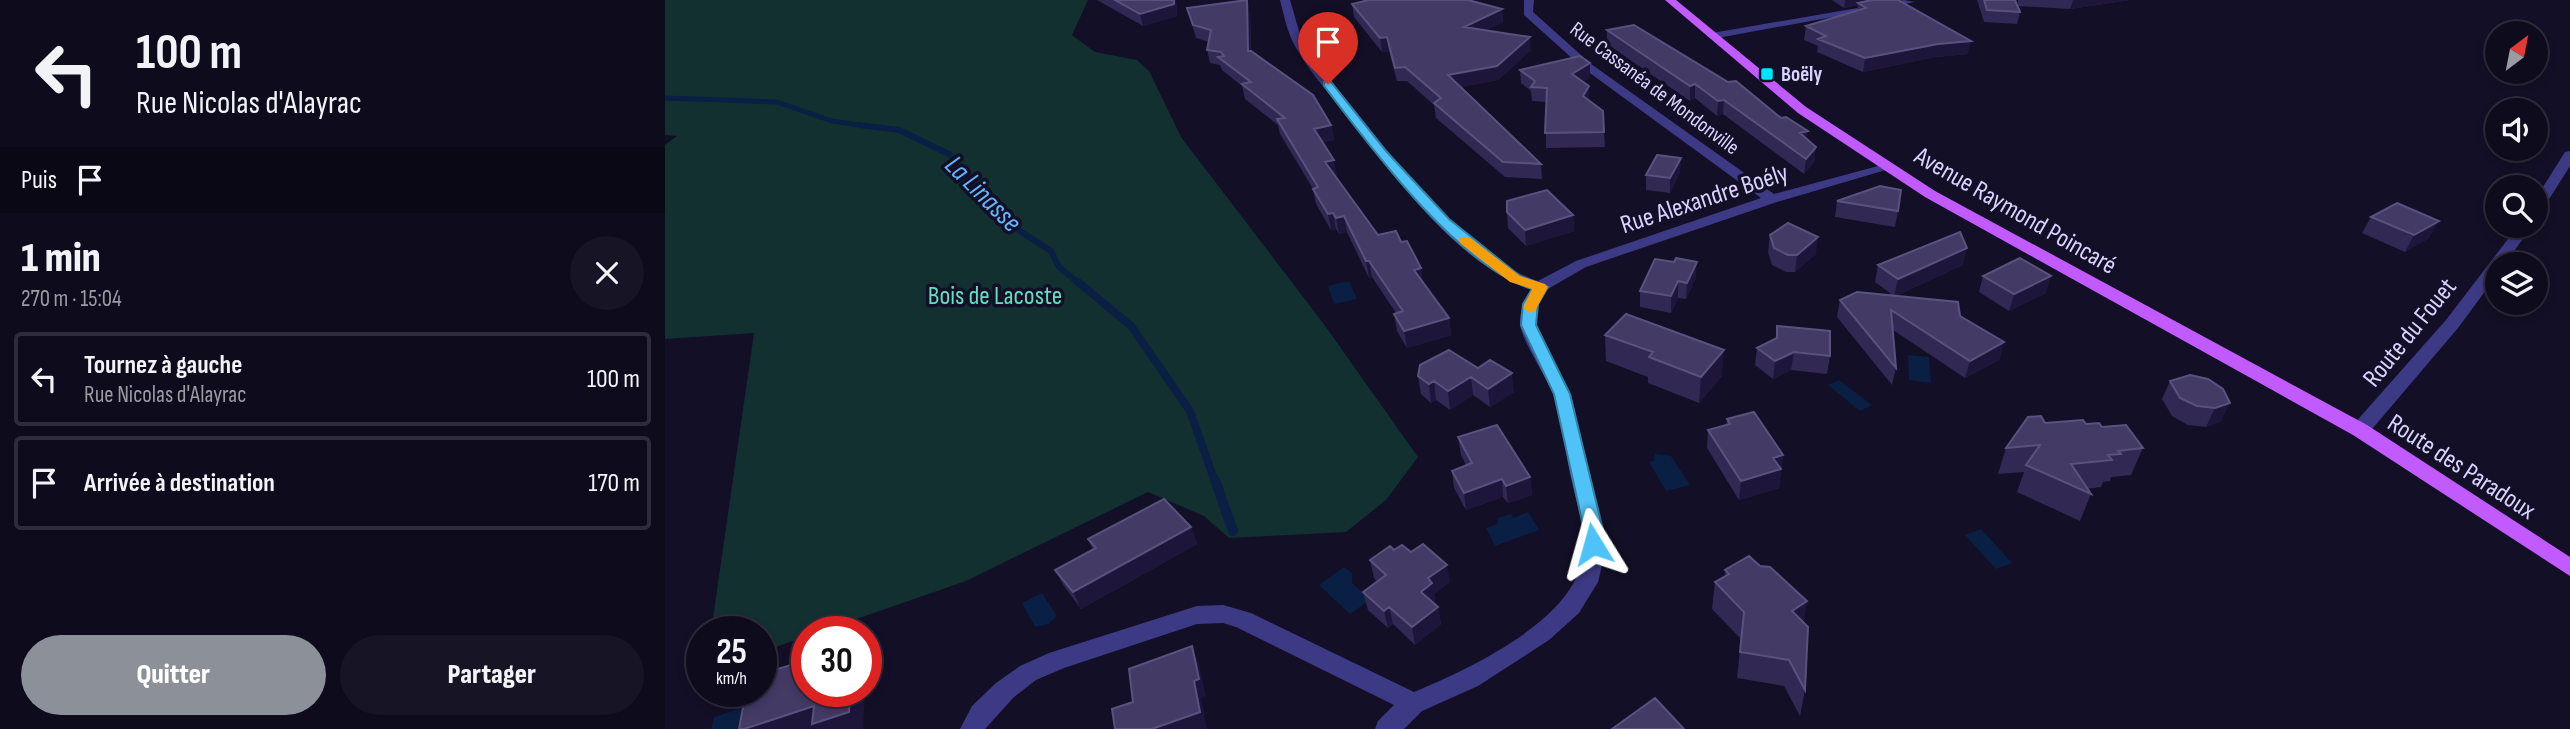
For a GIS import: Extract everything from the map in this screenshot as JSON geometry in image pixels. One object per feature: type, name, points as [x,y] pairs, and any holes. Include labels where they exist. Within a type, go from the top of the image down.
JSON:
[{"type":"main road","name":"Avenue Raymond Poincaré","points":[[1670,0],[1802,110],[1889,167],[1986,226],[2360,430]]},
{"type":"main road","name":"Route des Paradoux","points":[[2360,430],[2570,568]]},
{"type":"street","points":[[1285,0],[1299,44],[1405,181],[1444,222],[1494,265],[1515,279],[1540,287],[1531,304],[1528,325],[1562,394],[1593,530],[1593,558],[1587,582],[1571,607],[1541,633],[1470,679],[1413,703],[1387,729]]},
{"type":"street","name":"Rue Cassanéa de Mondonville","points":[[1529,0],[1528,13],[1587,66],[1772,199]]},
{"type":"street","points":[[1711,36],[1910,2]]},
{"type":"street","points":[[2548,190],[2570,155]]},
{"type":"street","name":"Rue Alexandre Boély","points":[[1540,287],[1581,264],[1772,199],[1889,167]]},
{"type":"street","name":"Route du Fouet","points":[[2360,430],[2452,324],[2485,280]]},
{"type":"street","points":[[972,729],[981,714],[1005,690],[1028,673],[1057,660],[1197,615],[1223,614],[1243,620],[1413,703]]},
{"type":"green space","name":"Bois de Lacoste","points":[[665,0],[1088,0],[1072,35],[1095,52],[1137,60],[1149,71],[1181,137],[1323,323],[1418,457],[1386,500],[1346,532],[1229,538],[1204,516],[1148,492],[966,581],[865,616],[791,616],[791,642],[777,646],[777,616],[713,616],[754,333],[665,339],[665,145],[677,136],[665,135]]},
{"type":"water","points":[[1349,281],[1357,299],[1334,304],[1328,286]]},
{"type":"water","points":[[1908,355],[1929,357],[1931,383],[1909,380]]},
{"type":"water","points":[[1839,380],[1872,405],[1860,411],[1828,385]]},
{"type":"water","points":[[1655,454],[1671,456],[1690,485],[1666,491],[1649,462],[1654,461]]},
{"type":"water","points":[[1528,512],[1539,530],[1495,546],[1486,528],[1497,524],[1498,518],[1511,514],[1513,518]]},
{"type":"water","points":[[1981,529],[2012,563],[1996,569],[1965,535]]},
{"type":"water","points":[[1344,567],[1352,573],[1352,583],[1370,600],[1350,614],[1319,585]]},
{"type":"water","points":[[1042,593],[1057,616],[1048,624],[1035,627],[1022,603]]},
{"type":"water","points":[[744,707],[752,707],[750,718],[739,722],[738,729],[711,729],[714,717]]},
{"type":"building","points":[[1115,0],[1174,0],[1174,4],[1140,14]]},
{"type":"building","points":[[1247,0],[1248,51],[1313,95],[1331,125],[1314,129],[1334,160],[1325,162],[1378,235],[1396,231],[1401,242],[1407,241],[1421,268],[1414,270],[1449,318],[1404,331],[1394,314],[1403,311],[1369,261],[1366,261],[1344,216],[1336,218],[1333,213],[1328,214],[1313,189],[1318,187],[1277,119],[1285,118],[1242,84],[1251,82],[1218,57],[1224,56],[1221,52],[1207,50],[1211,30],[1193,25],[1187,8]]},
{"type":"building","points":[[1369,0],[1468,0],[1502,9],[1464,27],[1530,37],[1497,66],[1448,75],[1541,164],[1503,162],[1434,103],[1441,98],[1405,67],[1395,68],[1387,37],[1380,38],[1352,4]]},
{"type":"building","points":[[1898,0],[1971,41],[1938,44],[1865,58],[1818,39],[1826,36],[1806,26],[1866,8],[1858,3]]},
{"type":"building","points":[[1984,0],[2015,0],[2020,12],[1987,10]]},
{"type":"building","points":[[1634,25],[1728,82],[1736,81],[1781,118],[1786,117],[1808,131],[1800,133],[1816,147],[1806,159],[1724,100],[1718,101],[1695,84],[1690,86],[1607,30]]},
{"type":"building","points":[[1580,56],[1590,63],[1572,74],[1589,86],[1583,96],[1603,111],[1604,132],[1545,133],[1547,88],[1531,87],[1535,81],[1520,70]]},
{"type":"building","points":[[1657,155],[1681,158],[1670,178],[1646,175]]},
{"type":"building","points":[[1880,186],[1901,190],[1898,211],[1837,201]]},
{"type":"building","points":[[1547,190],[1573,215],[1525,230],[1507,212],[1507,201]]},
{"type":"building","points":[[2397,203],[2439,221],[2414,235],[2371,217]]},
{"type":"building","points":[[1788,223],[1818,237],[1797,255],[1788,255],[1774,248],[1770,235]]},
{"type":"building","points":[[1960,232],[1967,248],[1898,279],[1878,265]]},
{"type":"building","points":[[1676,258],[1697,262],[1687,283],[1678,281],[1671,296],[1640,291],[1655,259],[1674,262]]},
{"type":"building","points":[[2020,258],[2051,276],[2014,294],[1983,276]]},
{"type":"building","points":[[1857,292],[1958,302],[1960,316],[2004,342],[1970,361],[1891,310],[1896,368],[1840,300]]},
{"type":"building","points":[[1626,314],[1724,350],[1701,377],[1649,357],[1653,352],[1605,335]]},
{"type":"building","points":[[1777,326],[1830,331],[1830,356],[1794,352],[1775,361],[1757,348],[1777,338]]},
{"type":"building","points":[[1449,350],[1478,368],[1490,360],[1512,373],[1488,389],[1471,377],[1448,391],[1434,381],[1429,384],[1418,376],[1420,365]]},
{"type":"building","points":[[2190,375],[2208,379],[2223,389],[2230,403],[2215,408],[2197,406],[2180,398],[2170,381]]},
{"type":"building","points":[[1754,412],[1783,455],[1773,458],[1781,469],[1741,481],[1708,430],[1730,424],[1727,419]]},
{"type":"building","points":[[2041,416],[2045,423],[2083,420],[2086,424],[2099,423],[2102,427],[2126,425],[2143,448],[2108,455],[2112,460],[2071,464],[2091,494],[2026,465],[2040,445],[2006,448],[2028,417]]},
{"type":"building","points":[[1497,425],[1530,477],[1506,486],[1502,479],[1464,493],[1452,471],[1472,463],[1458,437]]},
{"type":"building","points":[[1164,499],[1191,527],[1073,592],[1055,570],[1096,548],[1088,539]]},
{"type":"building","points":[[1423,544],[1447,565],[1428,578],[1432,583],[1421,592],[1438,607],[1412,627],[1389,607],[1384,611],[1363,592],[1386,575],[1370,560],[1390,546],[1394,550],[1402,545],[1411,552]]},
{"type":"building","points":[[1749,556],[1760,566],[1770,567],[1807,601],[1792,611],[1808,627],[1805,690],[1789,660],[1740,652],[1744,612],[1715,582],[1729,574],[1725,570]]},
{"type":"building","points":[[1192,646],[1199,679],[1194,681],[1200,712],[1152,729],[1115,729],[1112,709],[1133,702],[1129,669]]},
{"type":"building","points":[[791,665],[791,707],[811,707],[739,729],[743,707],[777,707],[777,669]]},
{"type":"building","points":[[1655,698],[1684,729],[1612,729]]},
{"type":"building","points":[[814,707],[849,707],[849,712],[812,724]]},
{"type":"waterway","name":"La Linasse","points":[[665,98],[777,102],[832,121],[873,127]]},
{"type":"waterway","name":"La Linasse","points":[[860,125],[899,130],[949,154],[1004,221],[1051,251],[1059,267],[1080,284]]},
{"type":"waterway","name":"La Linasse","points":[[1078,282],[1131,326],[1190,411],[1215,482]]},
{"type":"waterway","name":"La Linasse","points":[[1215,480],[1233,531]]},
{"type":"slow traffic","points":[[1465,240],[1515,279],[1540,287],[1530,308]]},
{"type":"place","name":"Boëly","points":[[1767,74]]},
{"type":"route","points":[[1328,84],[1382,154],[1444,222],[1494,265],[1515,279],[1540,287],[1531,304],[1528,325],[1562,394],[1593,530],[1593,544]]}]
